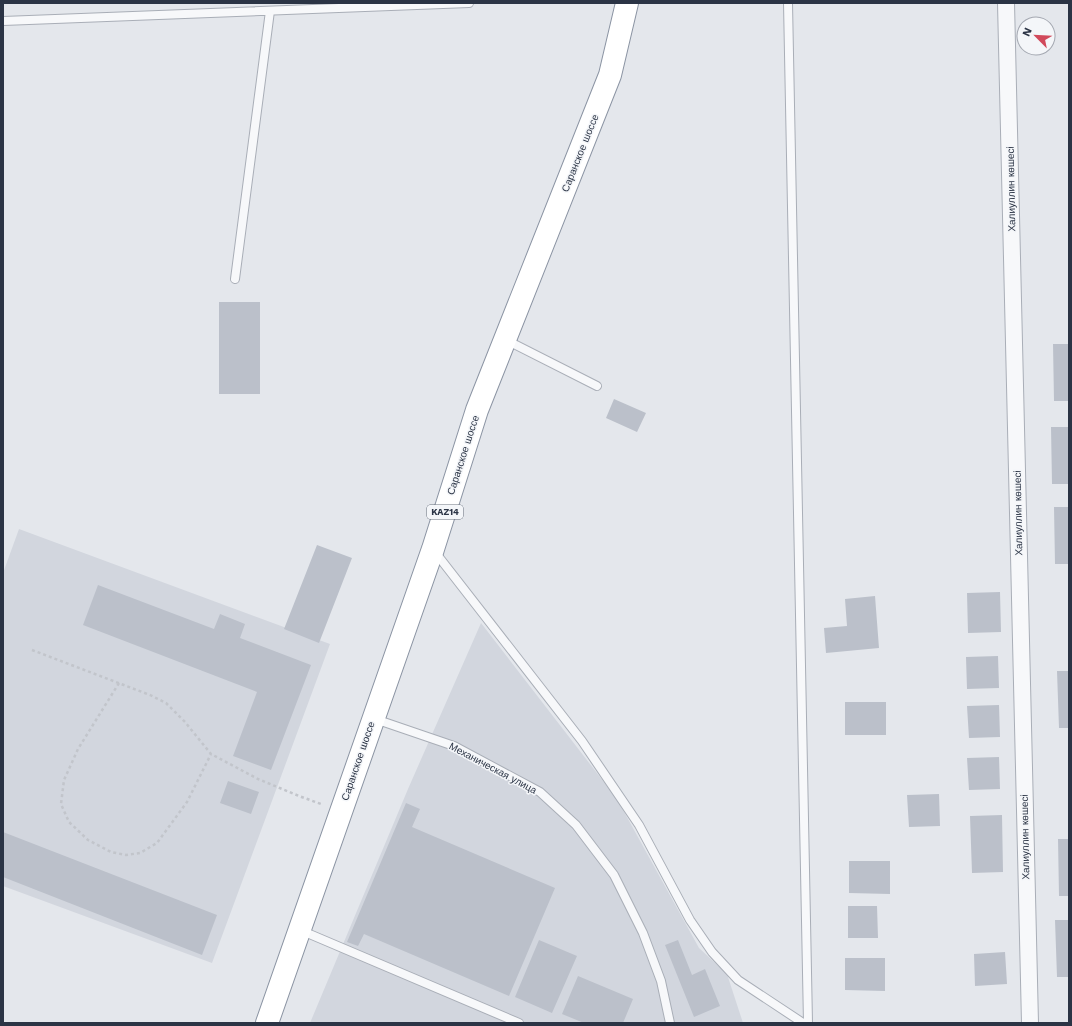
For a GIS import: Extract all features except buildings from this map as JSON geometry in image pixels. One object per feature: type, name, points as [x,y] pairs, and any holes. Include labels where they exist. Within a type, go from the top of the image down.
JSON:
[{"type":"highway","name":"Саранское шоссе","points":[[267,1023],[433,550],[477,410],[610,75],[627,3]]},
{"type":"street","name":"Халиуллин көшесі","points":[[1006,3],[1030,1023]]},
{"type":"lane","points":[[3,21],[469,3]]},
{"type":"lane","points":[[788,3],[808,1023]]},
{"type":"lane","points":[[235,279],[270,10]]},
{"type":"lane","points":[[505,340],[597,386]]},
{"type":"lane","points":[[433,550],[582,741],[639,825],[690,920],[712,952],[738,980],[803,1023]]},
{"type":"lane","name":"Механическая улица","points":[[373,718],[454,746],[540,792],[576,825],[614,875],[643,932],[661,981],[670,1023]]},
{"type":"lane","points":[[299,930],[519,1023]]},
{"type":"path","points":[[32,650],[119,683],[166,703],[185,722],[211,754],[258,779],[299,796],[341,810]]},
{"type":"path","points":[[119,683],[78,749],[64,780],[61,804],[69,822],[88,840],[111,852],[126,855],[140,853],[157,843],[187,802],[211,754]]},
{"type":"shaded area","points":[[19,529],[330,644],[212,963],[3,886],[3,573]]},
{"type":"shaded area","points":[[481,623],[617,799],[699,948],[727,974],[743,1023],[310,1023],[408,789]]}]
